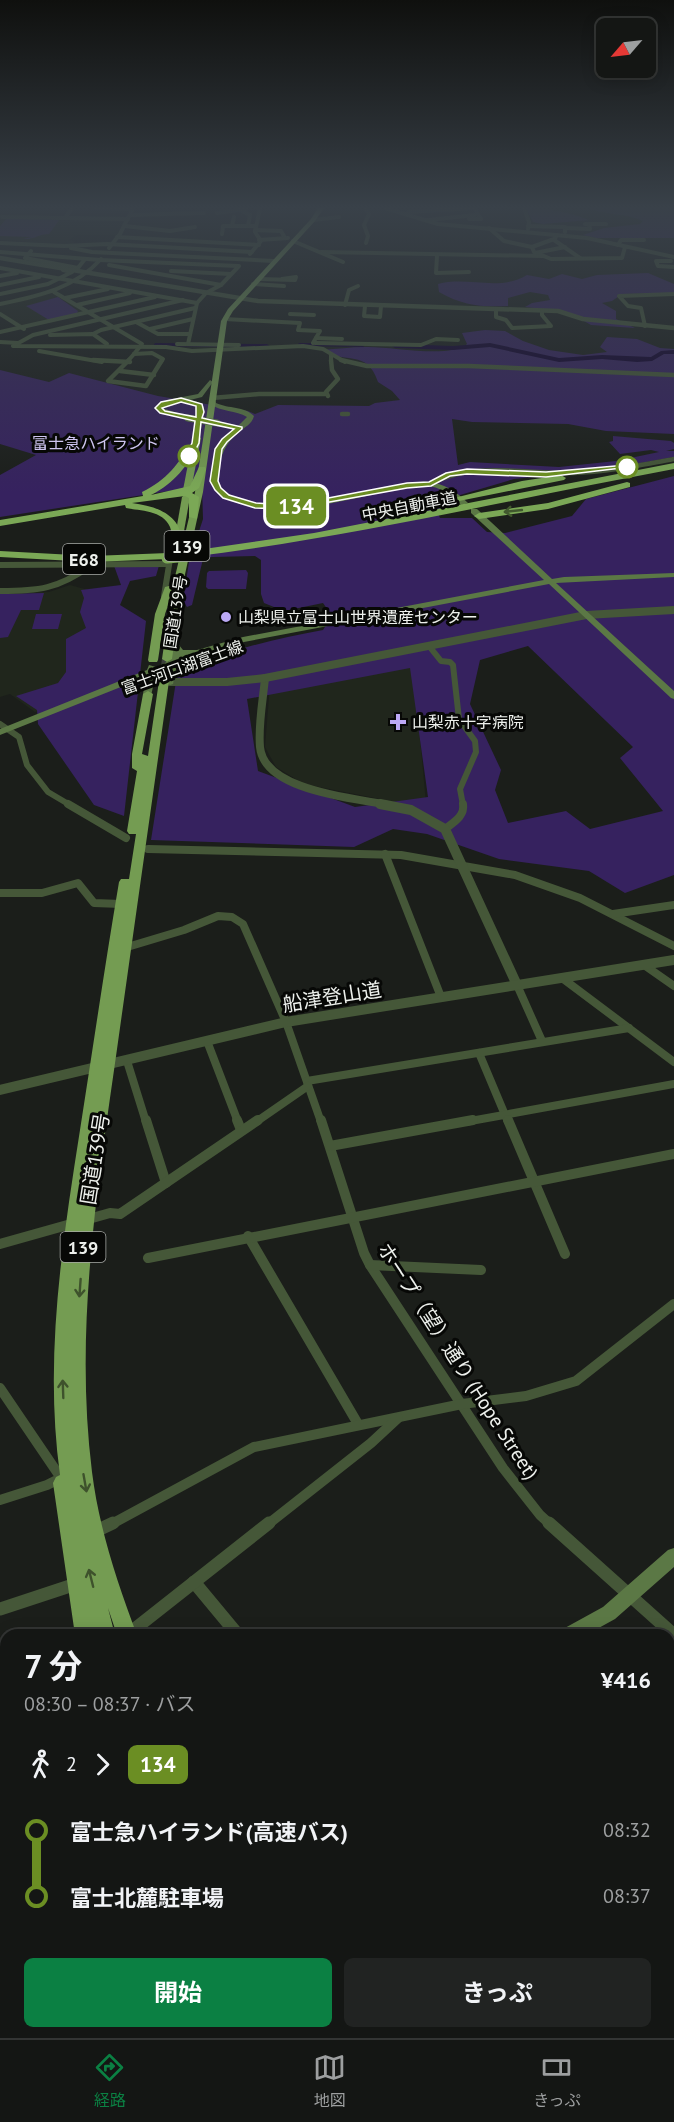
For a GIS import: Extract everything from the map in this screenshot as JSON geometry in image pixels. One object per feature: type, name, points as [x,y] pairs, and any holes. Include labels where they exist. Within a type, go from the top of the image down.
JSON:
[{"type":"highway","name":"国道139号","points":[[174,588],[170,558],[218,347],[225,320],[235,303]]},
{"type":"highway","name":"国道139号","points":[[104,1629],[79,1530],[65,1448],[62,1364],[65,1290],[79,1222],[124,948],[144,788],[174,588],[194,517],[222,318],[235,303]]},
{"type":"highway","points":[[107,507],[143,495],[167,482],[183,468],[196,443]]},
{"type":"highway","points":[[461,500],[540,480],[674,466]]},
{"type":"highway","points":[[476,514],[569,502],[674,466]]},
{"type":"highway","name":"中央自動車道","points":[[0,555],[91,560],[170,558],[333,535],[674,466]]},
{"type":"highway","points":[[0,525],[186,493],[196,486],[202,469]]},
{"type":"highway","points":[[186,493],[194,497],[194,517]]},
{"type":"highway","points":[[107,507],[134,507],[157,512],[171,521],[174,527],[174,540],[170,558]]},
{"type":"highway","points":[[162,670],[163,603],[174,588]]},
{"type":"highway","points":[[174,588],[182,608],[176,647]]},
{"type":"highway","points":[[144,788],[137,754],[148,694]]},
{"type":"highway","name":"国道139号","points":[[103,1065],[122,904],[144,788]]},
{"type":"highway","name":"国道139号","points":[[79,1222],[76,1359],[83,1472],[104,1571],[125,1629]]},
{"type":"highway","points":[[65,1448],[62,1478],[84,1629]]},
{"type":"main road","points":[[210,382],[200,396],[165,402],[158,409],[188,418],[239,428]]},
{"type":"main road","points":[[212,399],[217,407],[249,414],[251,419],[231,434],[219,449],[214,481],[221,493],[246,504],[265,507],[294,506],[407,485],[431,484],[461,500]]},
{"type":"main road","points":[[181,400],[196,403],[201,407],[196,443]]},
{"type":"main road","points":[[207,432],[214,416],[231,411]]},
{"type":"main road","points":[[225,425],[248,422]]},
{"type":"main road","points":[[225,425],[230,429],[231,434]]},
{"type":"main road","points":[[476,514],[674,696]]},
{"type":"main road","name":"富士河口湖富士線","points":[[2,728],[125,687],[200,653],[251,638],[550,582],[595,577],[674,575]]},
{"type":"main road","name":"富士河口湖富士線","points":[[49,712],[162,670],[236,646],[352,620]]},
{"type":"main road","points":[[125,687],[139,686],[148,694],[176,647],[182,652],[200,653]]},
{"type":"main road","points":[[580,1629],[609,1613],[674,1556]]},
{"type":"street","points":[[73,303],[141,345]]},
{"type":"street","points":[[76,305],[85,303]]},
{"type":"street","points":[[0,332],[127,303]]},
{"type":"street","points":[[15,345],[33,334],[170,303]]},
{"type":"street","points":[[191,303],[196,305]]},
{"type":"street","points":[[295,303],[558,311],[583,319],[674,328]]},
{"type":"street","points":[[625,303],[628,306],[641,308],[645,326]]},
{"type":"street","points":[[303,314],[308,304]]},
{"type":"street","points":[[188,344],[196,305]]},
{"type":"street","points":[[0,314],[33,334],[93,334],[196,305]]},
{"type":"street","points":[[365,306],[364,316],[380,316],[381,306]]},
{"type":"street","points":[[496,309],[496,317],[506,320],[512,328],[551,326],[542,315],[542,311]]},
{"type":"street","points":[[290,314],[314,315]]},
{"type":"street","points":[[150,329],[193,319]]},
{"type":"street","points":[[0,322],[10,320]]},
{"type":"street","points":[[225,320],[300,323],[298,330],[320,331],[315,340]]},
{"type":"street","points":[[136,322],[158,334],[190,334]]},
{"type":"street","points":[[93,334],[107,344]]},
{"type":"street","points":[[15,345],[322,347],[352,343],[421,345],[436,339],[458,340]]},
{"type":"street","points":[[315,340],[331,355],[342,361],[368,366],[469,366],[674,375]]},
{"type":"street","points":[[15,345],[188,344],[218,347],[315,340],[351,340],[352,343]]},
{"type":"street","points":[[0,342],[104,362],[130,362]]},
{"type":"street","points":[[134,354],[152,353],[164,359],[146,386],[108,381],[130,362],[134,354],[141,345]]},
{"type":"street","points":[[212,399],[259,394],[327,396],[338,379],[332,370],[331,355]]},
{"type":"street","points":[[120,370],[154,375]]},
{"type":"street","points":[[431,484],[448,474],[467,471],[573,473],[674,466]]},
{"type":"street","points":[[0,565],[90,566],[170,558],[163,603]]},
{"type":"street","points":[[0,591],[47,591],[71,581],[90,566]]},
{"type":"street","points":[[162,670],[227,682],[265,678],[586,615],[674,610]]},
{"type":"street","points":[[429,646],[441,661],[450,662],[453,665],[459,719],[475,741],[476,752],[460,789],[464,809],[459,819],[445,829]]},
{"type":"street","points":[[265,678],[260,748],[263,759],[271,770],[301,787],[411,810],[445,829],[543,1041]]},
{"type":"street","points":[[2,728],[19,737],[27,765],[48,792],[126,838]]},
{"type":"street","points":[[148,849],[385,854],[411,856],[515,875],[543,884],[613,914],[674,946]]},
{"type":"street","points":[[385,854],[441,998]]},
{"type":"street","points":[[0,893],[42,892],[78,883],[94,903],[122,904]]},
{"type":"street","points":[[613,914],[674,904]]},
{"type":"street","name":"ホープ（望）通り (Hope Street)","points":[[124,948],[184,930],[218,916],[226,916],[243,924],[286,1022],[370,1265],[503,1468],[540,1515],[668,1629]]},
{"type":"street","name":"船津登山道","points":[[0,1090],[286,1022],[674,960]]},
{"type":"street","points":[[644,965],[674,986]]},
{"type":"street","points":[[562,978],[674,1062]]},
{"type":"street","points":[[0,1244],[110,1213],[120,1214],[308,1084],[543,1041],[628,1028]]},
{"type":"street","points":[[207,1041],[241,1130]]},
{"type":"street","points":[[479,1053],[565,1254]]},
{"type":"street","points":[[127,1061],[166,1182]]},
{"type":"street","points":[[330,1146],[674,1084]]},
{"type":"street","points":[[148,1258],[248,1236],[674,1154]]},
{"type":"street","points":[[248,1236],[358,1424]]},
{"type":"street","points":[[370,1265],[481,1270]]},
{"type":"street","points":[[94,1532],[125,1518],[213,1467],[255,1447],[462,1404],[526,1396],[576,1380],[674,1304]]},
{"type":"street","points":[[0,1388],[4,1400],[62,1478],[0,1500]]},
{"type":"street","points":[[135,1629],[371,1443],[398,1418]]},
{"type":"street","points":[[194,1582],[233,1629]]},
{"type":"street","points":[[0,1609],[76,1584]]},
{"type":"shaded area","points":[[70,303],[85,312],[22,327],[0,313],[0,304]]},
{"type":"shaded area","points":[[70,585],[92,591],[80,696],[35,712],[10,694],[0,697],[0,593],[49,592]]},
{"type":"shaded area","name":"山梨赤十字病院","points":[[412,652],[427,814],[390,801],[304,784],[276,767],[265,747],[270,684]]},
{"type":"green space","points":[[36,303],[67,303],[78,311],[49,320],[26,306]]},
{"type":"green space","points":[[465,303],[508,303],[508,306],[480,306]]},
{"type":"green space","points":[[532,303],[602,303],[616,311],[616,319],[635,328],[591,325],[568,312],[525,307]]},
{"type":"green space","name":"富士急ハイランド","points":[[485,330],[505,331],[523,341],[549,350],[583,355],[607,352],[600,347],[607,337],[637,339],[660,348],[674,349],[674,434],[606,431],[568,424],[472,422],[452,419],[458,465],[470,462],[559,467],[616,461],[659,452],[651,450],[620,454],[609,442],[613,441],[613,436],[671,441],[674,443],[674,449],[666,451],[674,451],[674,457],[602,470],[514,479],[450,498],[450,504],[438,513],[440,518],[472,518],[487,532],[505,533],[572,516],[586,499],[674,476],[674,875],[625,893],[589,871],[499,859],[427,834],[393,829],[354,847],[151,840],[177,675],[229,653],[323,630],[332,616],[323,603],[284,611],[264,603],[261,594],[261,560],[255,556],[203,559],[192,605],[187,607],[183,601],[189,562],[203,519],[202,486],[0,517],[0,475],[36,455],[0,444],[0,370],[49,382],[69,373],[158,396],[255,414],[278,405],[369,406],[375,403],[400,400],[392,391],[378,382],[373,371],[362,361],[339,357],[322,350],[376,347],[447,351],[467,344],[462,333]],"holes":[[[528,646],[633,747],[620,758],[663,811],[590,829],[566,811],[508,823],[495,790],[501,770],[470,704],[480,660]],[[410,668],[428,797],[355,807],[258,771],[247,699]]]},
{"type":"green space","points":[[160,562],[156,576],[130,581],[120,605],[146,621],[124,816],[94,805],[38,724],[37,710],[16,696],[58,683],[66,672],[66,639],[86,628],[80,612],[84,598],[81,590],[121,585],[113,563]]},
{"type":"green space","points":[[246,570],[248,573],[246,589],[208,589],[206,587],[209,571]]},
{"type":"green space","points":[[44,593],[39,610],[21,610],[8,637],[0,638],[0,594]]},
{"type":"green space","points":[[36,614],[62,614],[58,629],[32,629]]},
{"type":"waterway","points":[[155,345],[267,346]]},
{"type":"waterway","points":[[299,345],[363,345]]},
{"type":"waterway","points":[[395,346],[453,348],[490,345],[559,360],[602,357],[652,359],[663,352],[674,352]]},
{"type":"tunnel","points":[[164,681],[167,659]]},
{"type":"bus line","name":"134","points":[[189,456],[196,443],[197,427],[201,412],[200,405],[181,400],[161,405],[158,408],[163,412],[188,418],[202,420],[239,428],[224,440],[219,449],[215,485],[226,496],[246,504],[265,507],[302,505],[407,485],[431,484],[448,474],[467,471],[546,474],[583,473],[627,467]]},
{"type":"place","name":"山梨県立富士山世界遺産センター","points":[[226,617]]},
{"type":"place","name":"山梨赤十字病院","points":[[398,722]]}]
